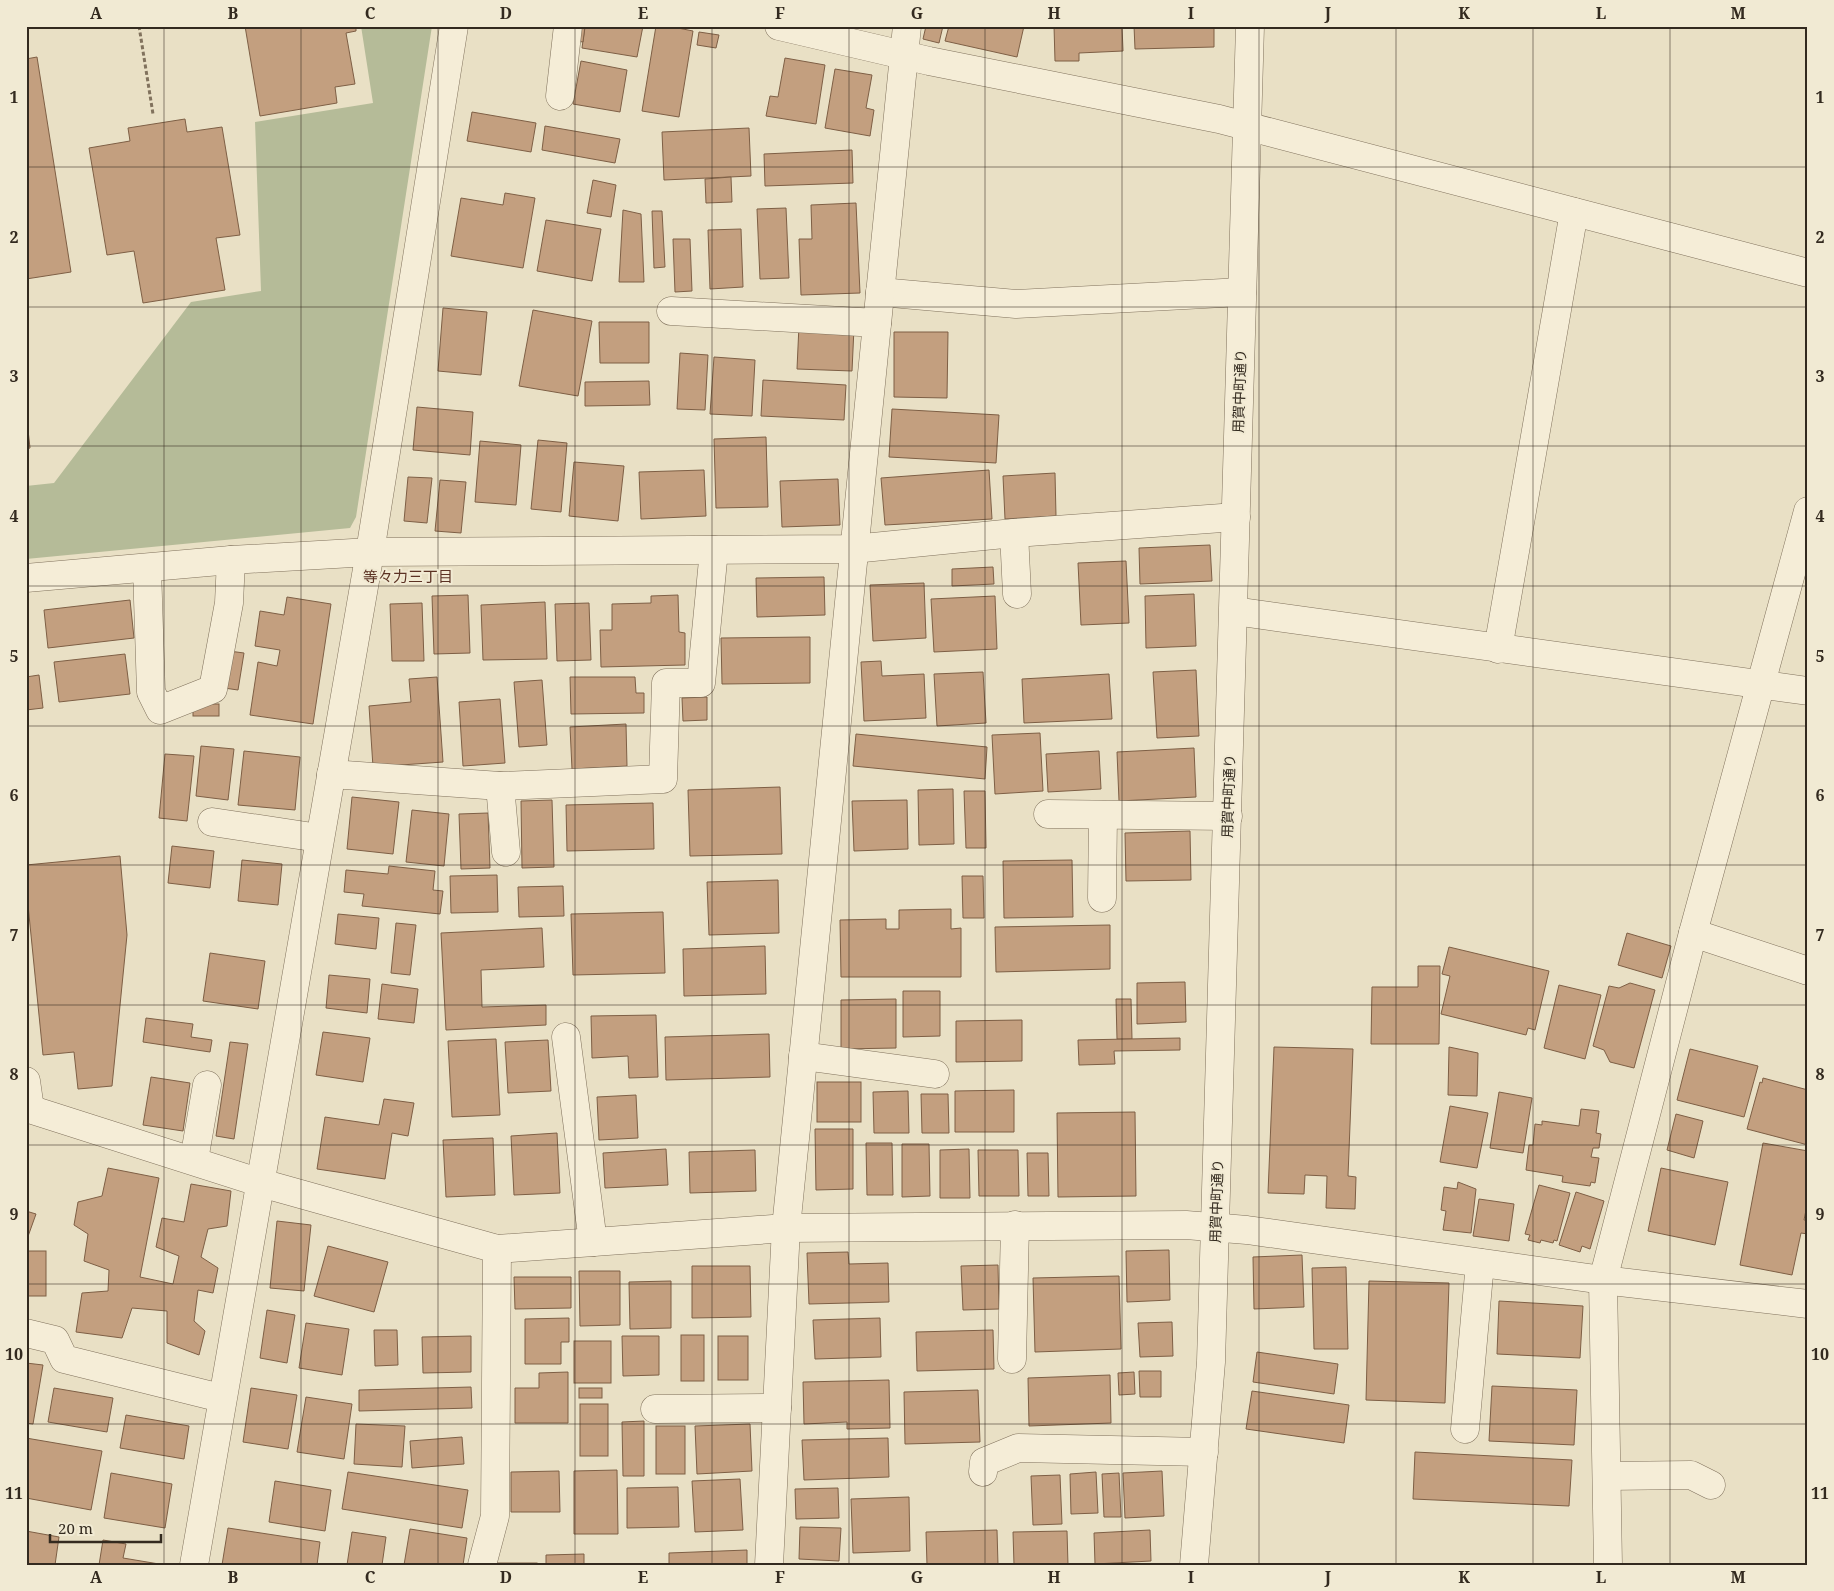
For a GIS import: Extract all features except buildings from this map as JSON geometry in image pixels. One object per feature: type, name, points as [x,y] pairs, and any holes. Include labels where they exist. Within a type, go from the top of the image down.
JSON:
[{"type":"street","points":[[194,1565],[221,1398],[261,1183],[319,838],[370,552],[454,26]]},
{"type":"street","points":[[560,96],[568,26]]},
{"type":"street","points":[[779,26],[904,55],[1219,119],[1808,273]]},
{"type":"street","points":[[769,1565],[786,1228],[907,26]]},
{"type":"street","name":"用賀中町通り","points":[[1194,1565],[1211,1362],[1250,26]]},
{"type":"street","points":[[1498,649],[1574,212]]},
{"type":"street","points":[[880,292],[1016,304],[1242,292]]},
{"type":"street","points":[[671,311],[877,322]]},
{"type":"street","points":[[1608,1565],[1604,1280],[1694,933],[1808,510]]},
{"type":"street","points":[[26,578],[231,560],[370,552],[853,549],[1014,533],[1236,517]]},
{"type":"street","points":[[1014,533],[1017,594]]},
{"type":"street","points":[[331,774],[500,786],[663,778],[666,683],[701,683],[714,550]]},
{"type":"street","points":[[147,568],[151,692],[160,710],[213,689],[229,603],[231,560]]},
{"type":"street","points":[[1234,611],[1808,691]]},
{"type":"street","points":[[500,786],[506,852]]},
{"type":"street","points":[[1048,814],[1228,816]]},
{"type":"street","points":[[1102,898],[1103,815]]},
{"type":"street","points":[[212,822],[319,838]]},
{"type":"street","points":[[1694,933],[1808,972]]},
{"type":"street","points":[[566,1037],[593,1242]]},
{"type":"street","points":[[803,1056],[935,1074]]},
{"type":"street","points":[[26,1081],[28,1109],[194,1160],[261,1183],[497,1249],[786,1228],[1014,1225],[1215,1226],[1604,1280],[1806,1298]]},
{"type":"street","points":[[194,1160],[207,1085]]},
{"type":"street","points":[[1012,1359],[1014,1225]]},
{"type":"street","points":[[482,1565],[494,1516],[497,1249]]},
{"type":"street","points":[[1465,1429],[1480,1263]]},
{"type":"street","points":[[26,1333],[55,1340],[64,1360],[221,1398]]},
{"type":"street","points":[[656,1409],[777,1408]]},
{"type":"street","points":[[983,1472],[984,1462],[1018,1448],[1204,1452]]},
{"type":"street","points":[[1607,1476],[1691,1475],[1711,1485]]},
{"type":"path","points":[[139,26],[153,114]]},
{"type":"green space","points":[[361,26],[432,26],[356,517],[350,528],[26,559],[26,486],[54,483],[191,302],[261,291],[255,122],[373,103]]},
{"type":"district","name":"等々力三丁目","points":[[408,576]]}]
